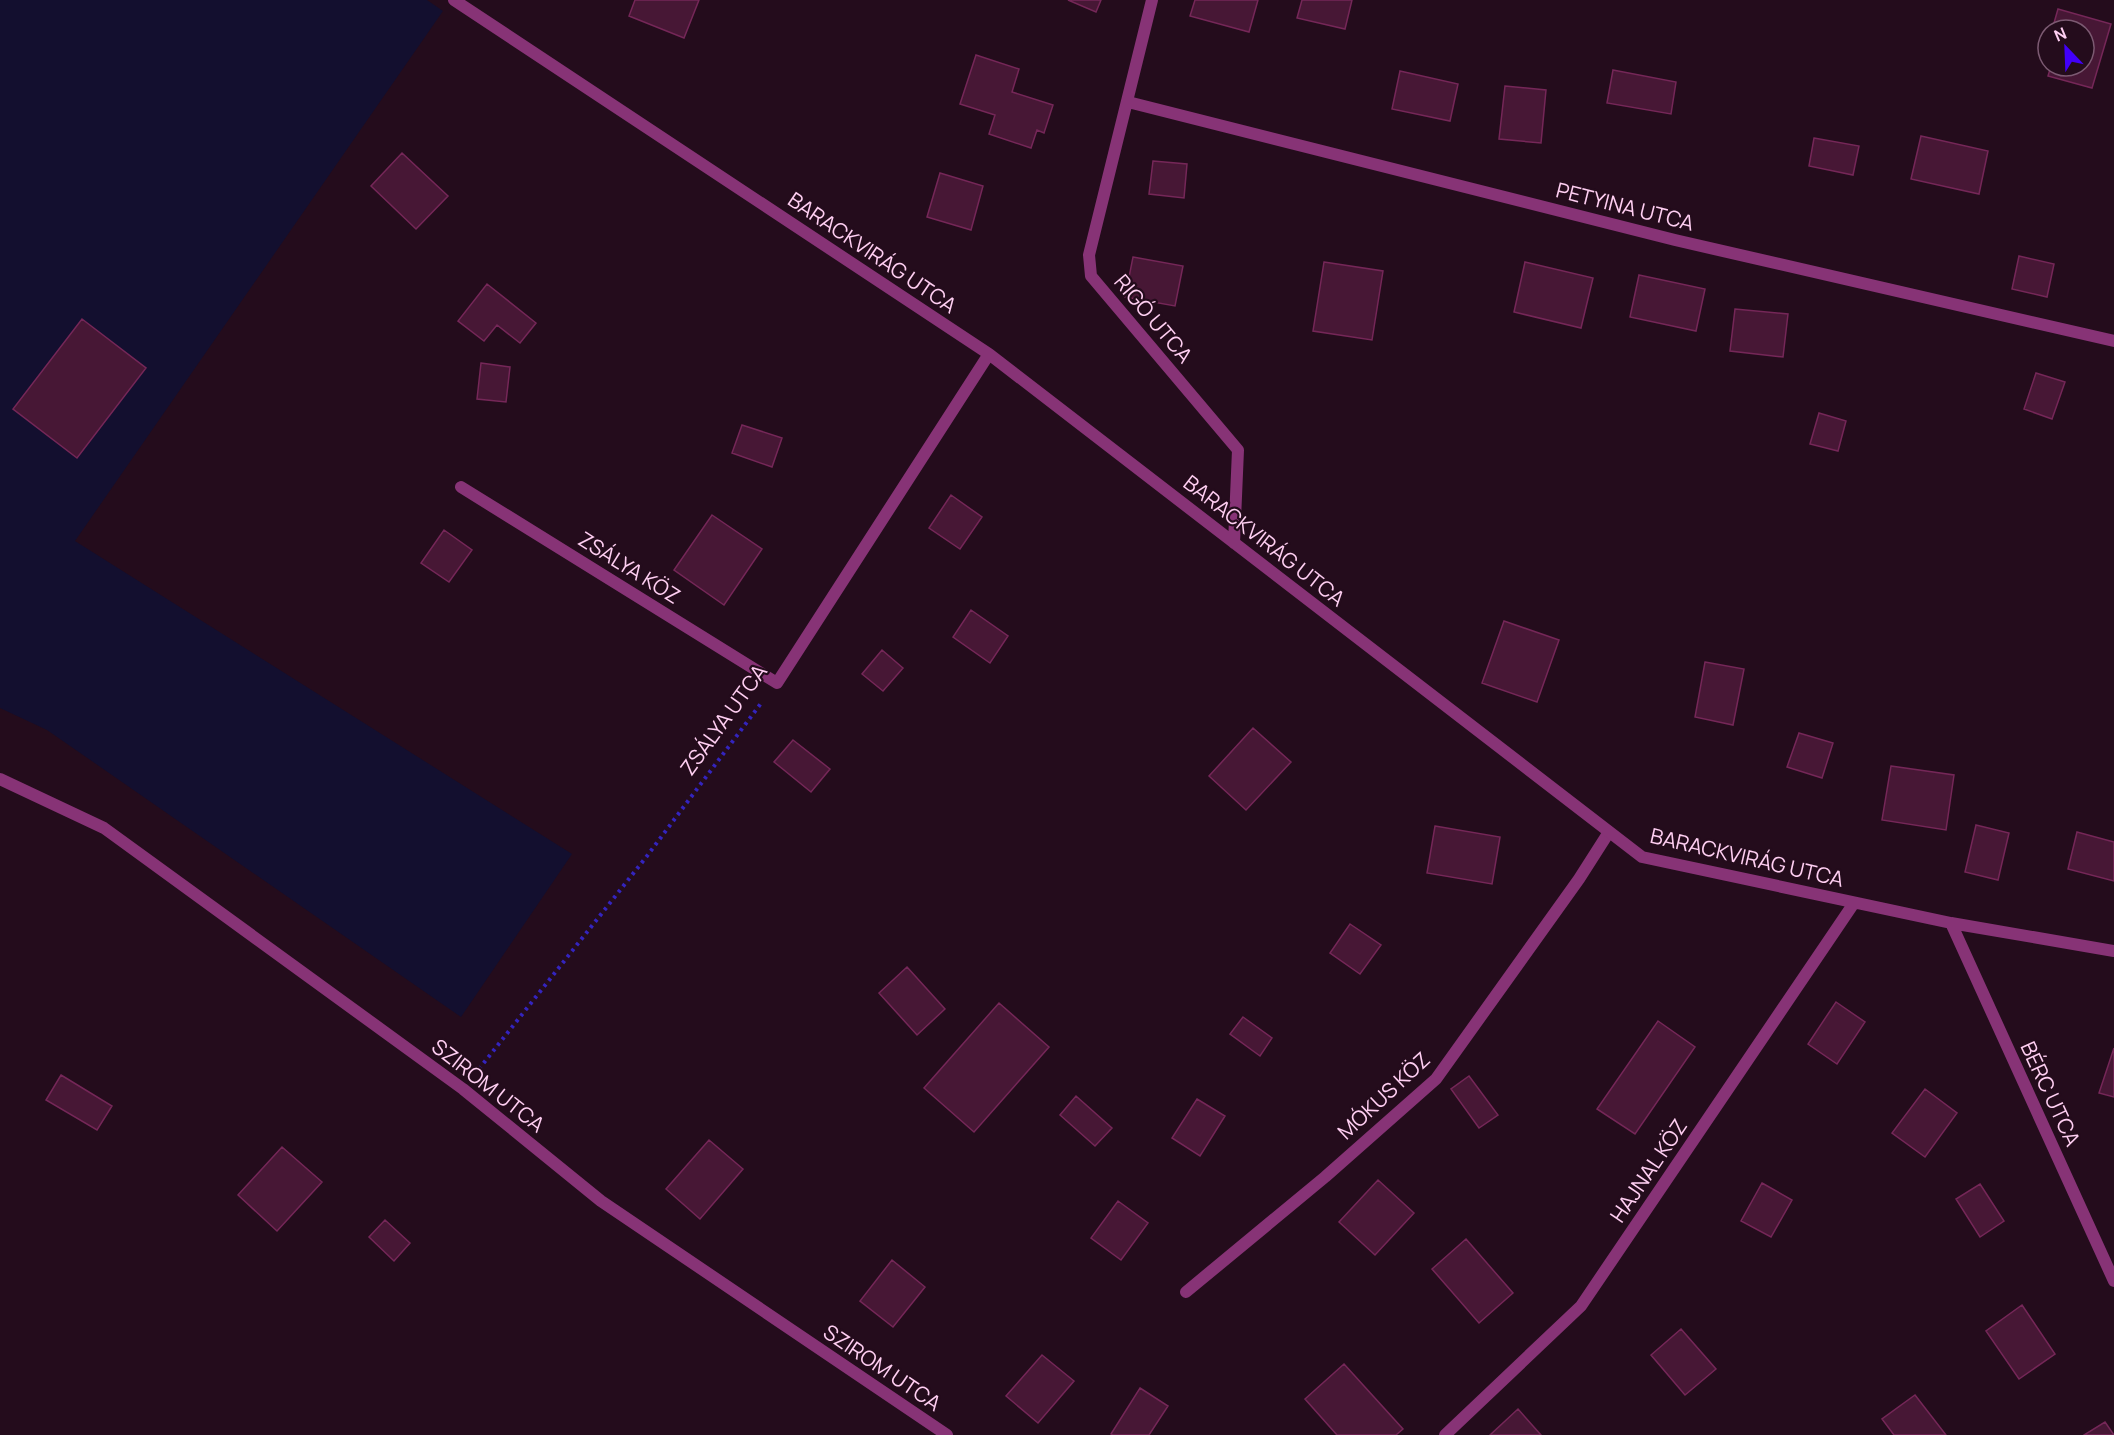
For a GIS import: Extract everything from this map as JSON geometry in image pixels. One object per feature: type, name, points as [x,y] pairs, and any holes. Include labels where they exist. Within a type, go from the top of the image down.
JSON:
[{"type":"street","name":"BARACKVIRÁG UTCA","points":[[454,0],[989,354],[1641,857],[1951,924],[2114,951]]},
{"type":"street","name":"RIGÓ UTCA","points":[[1152,0],[1089,255],[1091,276],[1238,450],[1234,543]]},
{"type":"street","name":"PETYINA UTCA","points":[[1128,102],[1675,240],[2114,341]]},
{"type":"street","name":"ZSÁLYA UTCA","points":[[777,683],[989,354]]},
{"type":"street","name":"ZSÁLYA KÖZ","points":[[461,487],[777,683]]},
{"type":"street","name":"SZIROM UTCA","points":[[0,779],[104,828],[463,1089],[601,1201],[947,1435]]},
{"type":"street","name":"MÓKUS KÖZ","points":[[1186,1292],[1325,1177],[1436,1079],[1579,879],[1609,832]]},
{"type":"street","name":"HAJNAL KÖZ","points":[[1446,1435],[1581,1306],[1854,903]]},
{"type":"street","name":"BÉRC UTCA","points":[[1951,924],[2114,1281]]},
{"type":"path","name":"ZSÁLYA UTCA","points":[[463,1089],[647,856],[777,683]]},
{"type":"shaded area","points":[[0,0],[427,0],[443,11],[75,541],[572,854],[461,1017],[47,730],[0,708]]},
{"type":"building","points":[[635,0],[699,0],[684,38],[629,16]]},
{"type":"building","points":[[1068,0],[1101,0],[1096,12]]},
{"type":"building","points":[[1195,0],[1258,0],[1249,32],[1190,16]]},
{"type":"building","points":[[1302,0],[1352,0],[1345,29],[1297,18]]},
{"type":"building","points":[[2058,9],[2090,18],[2055,18]]},
{"type":"building","points":[[2096,20],[2111,24],[2096,75]]},
{"type":"building","points":[[976,55],[1019,69],[1012,92],[1053,105],[1044,133],[1037,130],[1031,148],[989,134],[995,115],[960,104]]},
{"type":"building","points":[[1613,70],[1676,82],[1671,114],[1607,103]]},
{"type":"building","points":[[1400,71],[1458,84],[1450,121],[1392,109]]},
{"type":"building","points":[[2055,78],[2095,78],[2092,88]]},
{"type":"building","points":[[1505,86],[1546,90],[1541,143],[1499,139]]},
{"type":"building","points":[[1921,136],[1988,151],[1979,194],[1911,179]]},
{"type":"building","points":[[1814,138],[1859,146],[1853,175],[1809,166]]},
{"type":"building","points":[[402,153],[448,196],[416,229],[371,186]]},
{"type":"building","points":[[1153,161],[1187,164],[1184,198],[1149,194]]},
{"type":"building","points":[[940,173],[983,186],[971,230],[927,217]]},
{"type":"building","points":[[2019,256],[2054,264],[2047,297],[2012,289]]},
{"type":"building","points":[[1133,257],[1183,266],[1175,306],[1125,297]]},
{"type":"building","points":[[1324,262],[1383,271],[1372,340],[1313,331]]},
{"type":"building","points":[[1525,262],[1593,278],[1581,328],[1514,312]]},
{"type":"building","points":[[1639,275],[1705,289],[1696,331],[1630,317]]},
{"type":"building","points":[[487,284],[536,323],[520,343],[497,325],[484,341],[458,321]]},
{"type":"building","points":[[1735,309],[1788,314],[1783,357],[1730,351]]},
{"type":"building","points":[[82,319],[146,368],[77,458],[13,409]]},
{"type":"building","points":[[481,363],[510,367],[506,402],[477,399]]},
{"type":"building","points":[[2036,373],[2065,382],[2052,419],[2024,409]]},
{"type":"building","points":[[1819,413],[1846,421],[1838,451],[1810,444]]},
{"type":"building","points":[[742,425],[782,438],[772,467],[732,453]]},
{"type":"building","points":[[951,495],[982,517],[960,549],[929,528]]},
{"type":"building","points":[[712,515],[762,549],[724,605],[674,570]]},
{"type":"building","points":[[444,530],[472,550],[449,582],[421,563]]},
{"type":"building","points":[[971,610],[1008,636],[990,663],[953,637]]},
{"type":"building","points":[[1504,621],[1559,640],[1537,702],[1482,683]]},
{"type":"building","points":[[882,650],[903,668],[883,691],[862,674]]},
{"type":"building","points":[[1705,662],[1744,669],[1733,725],[1695,717]]},
{"type":"building","points":[[1253,728],[1291,762],[1246,810],[1209,776]]},
{"type":"building","points":[[1799,733],[1833,743],[1822,778],[1787,767]]},
{"type":"building","points":[[793,740],[830,769],[811,792],[774,762]]},
{"type":"building","points":[[1891,766],[1954,775],[1946,830],[1882,820]]},
{"type":"building","points":[[1976,825],[2009,833],[1998,880],[1965,872]]},
{"type":"building","points":[[1435,826],[1500,837],[1492,884],[1427,873]]},
{"type":"building","points":[[2077,832],[2114,842],[2114,881],[2068,869]]},
{"type":"building","points":[[1350,924],[1381,945],[1360,974],[1330,953]]},
{"type":"building","points":[[907,967],[945,1009],[917,1035],[879,993]]},
{"type":"building","points":[[1836,1002],[1865,1022],[1837,1064],[1808,1044]]},
{"type":"building","points":[[999,1003],[1049,1047],[974,1132],[924,1088]]},
{"type":"building","points":[[1243,1017],[1272,1038],[1260,1056],[1230,1034]]},
{"type":"building","points":[[1658,1021],[1695,1047],[1635,1134],[1597,1109]]},
{"type":"building","points":[[2114,1048],[2114,1097],[2099,1093]]},
{"type":"building","points":[[61,1075],[112,1106],[97,1130],[46,1100]]},
{"type":"building","points":[[1469,1076],[1498,1115],[1479,1128],[1451,1089]]},
{"type":"building","points":[[1925,1089],[1957,1113],[1925,1157],[1892,1133]]},
{"type":"building","points":[[1076,1096],[1112,1128],[1095,1146],[1060,1115]]},
{"type":"building","points":[[1197,1099],[1225,1116],[1200,1156],[1172,1138]]},
{"type":"building","points":[[709,1140],[743,1169],[700,1219],[666,1189]]},
{"type":"building","points":[[282,1147],[322,1182],[277,1231],[238,1195]]},
{"type":"building","points":[[1378,1180],[1414,1213],[1375,1255],[1339,1222]]},
{"type":"building","points":[[1762,1183],[1792,1200],[1771,1237],[1741,1221]]},
{"type":"building","points":[[1980,1184],[2004,1221],[1980,1237],[1956,1199]]},
{"type":"building","points":[[1118,1201],[1148,1223],[1121,1260],[1091,1238]]},
{"type":"building","points":[[385,1220],[410,1243],[394,1261],[369,1237]]},
{"type":"building","points":[[1466,1239],[1513,1293],[1479,1323],[1432,1269]]},
{"type":"building","points":[[892,1260],[925,1287],[893,1327],[860,1301]]},
{"type":"building","points":[[2022,1305],[2055,1354],[2019,1379],[1986,1331]]},
{"type":"building","points":[[1681,1329],[1716,1369],[1685,1395],[1651,1355]]},
{"type":"building","points":[[1042,1355],[1074,1381],[1038,1423],[1006,1396]]},
{"type":"building","points":[[1344,1364],[1403,1429],[1396,1435],[1337,1435],[1305,1399]]},
{"type":"building","points":[[1140,1388],[1168,1406],[1149,1435],[1111,1434]]},
{"type":"building","points":[[1915,1395],[1946,1435],[1894,1435],[1882,1419]]},
{"type":"building","points":[[1518,1409],[1541,1435],[1490,1435]]},
{"type":"building","points":[[2105,1422],[2114,1435],[2084,1435]]}]
